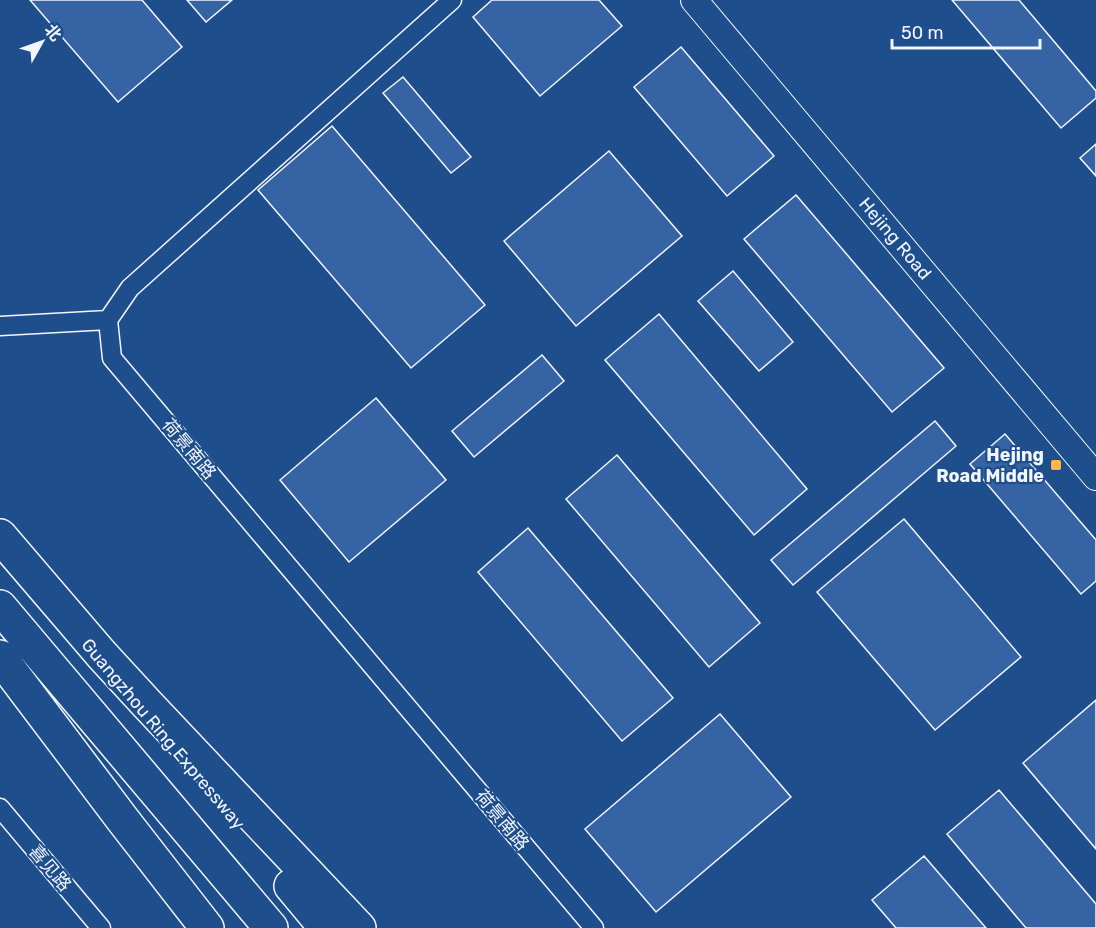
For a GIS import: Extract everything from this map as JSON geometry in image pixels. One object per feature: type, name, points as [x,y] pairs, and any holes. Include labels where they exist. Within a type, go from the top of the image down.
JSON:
[{"type":"highway","points":[[0,536],[148,705],[359,928]]},
{"type":"highway","name":"Guangzhou Ring Expressway","points":[[0,540],[326,928]]},
{"type":"highway","points":[[0,607],[270,928]]},
{"type":"highway","points":[[0,657],[207,928]]},
{"type":"street","points":[[0,326],[108,320],[130,288],[452,0]]},
{"type":"street","name":"Hejing Road","points":[[694,0],[1096,477]]},
{"type":"street","name":"荷景南路","points":[[108,320],[112,358],[594,928]]},
{"type":"street","name":"喜见路","points":[[0,808],[101,928]]},
{"type":"building","points":[[30,0],[142,0],[182,47],[118,102]]},
{"type":"building","points":[[187,0],[232,0],[206,22]]},
{"type":"building","points":[[492,0],[599,0],[622,26],[540,96],[473,17]]},
{"type":"building","points":[[952,0],[1019,0],[1096,91],[1096,98],[1061,128]]},
{"type":"building","points":[[681,47],[774,156],[727,196],[634,87]]},
{"type":"building","points":[[403,77],[471,157],[451,173],[383,93]]},
{"type":"building","points":[[332,126],[485,305],[411,368],[258,190]]},
{"type":"building","points":[[1096,144],[1096,176],[1080,158]]},
{"type":"building","points":[[609,151],[682,236],[576,326],[504,241]]},
{"type":"building","points":[[796,195],[944,368],[892,412],[744,239]]},
{"type":"building","points":[[733,271],[793,342],[759,371],[698,301]]},
{"type":"building","points":[[659,314],[807,489],[754,535],[605,360]]},
{"type":"building","points":[[542,355],[564,381],[474,457],[452,431]]},
{"type":"building","points":[[376,398],[446,480],[349,562],[280,480]]},
{"type":"building","points":[[935,421],[956,446],[793,585],[771,560]]},
{"type":"building","points":[[1005,434],[1096,540],[1096,581],[1081,594],[970,464]]},
{"type":"building","points":[[617,455],[760,623],[709,667],[566,499]]},
{"type":"building","points":[[904,519],[1021,657],[935,730],[817,592]]},
{"type":"building","points":[[528,528],[673,698],[622,741],[478,572]]},
{"type":"building","points":[[1096,700],[1096,849],[1023,763]]},
{"type":"building","points":[[720,714],[791,797],[656,912],[585,829]]},
{"type":"building","points":[[999,790],[1096,904],[1096,928],[1026,928],[947,834]]},
{"type":"building","points":[[924,856],[986,928],[896,928],[872,900]]},
{"type":"place","name":"Hejing Road Middle","points":[[1056,465]]}]
